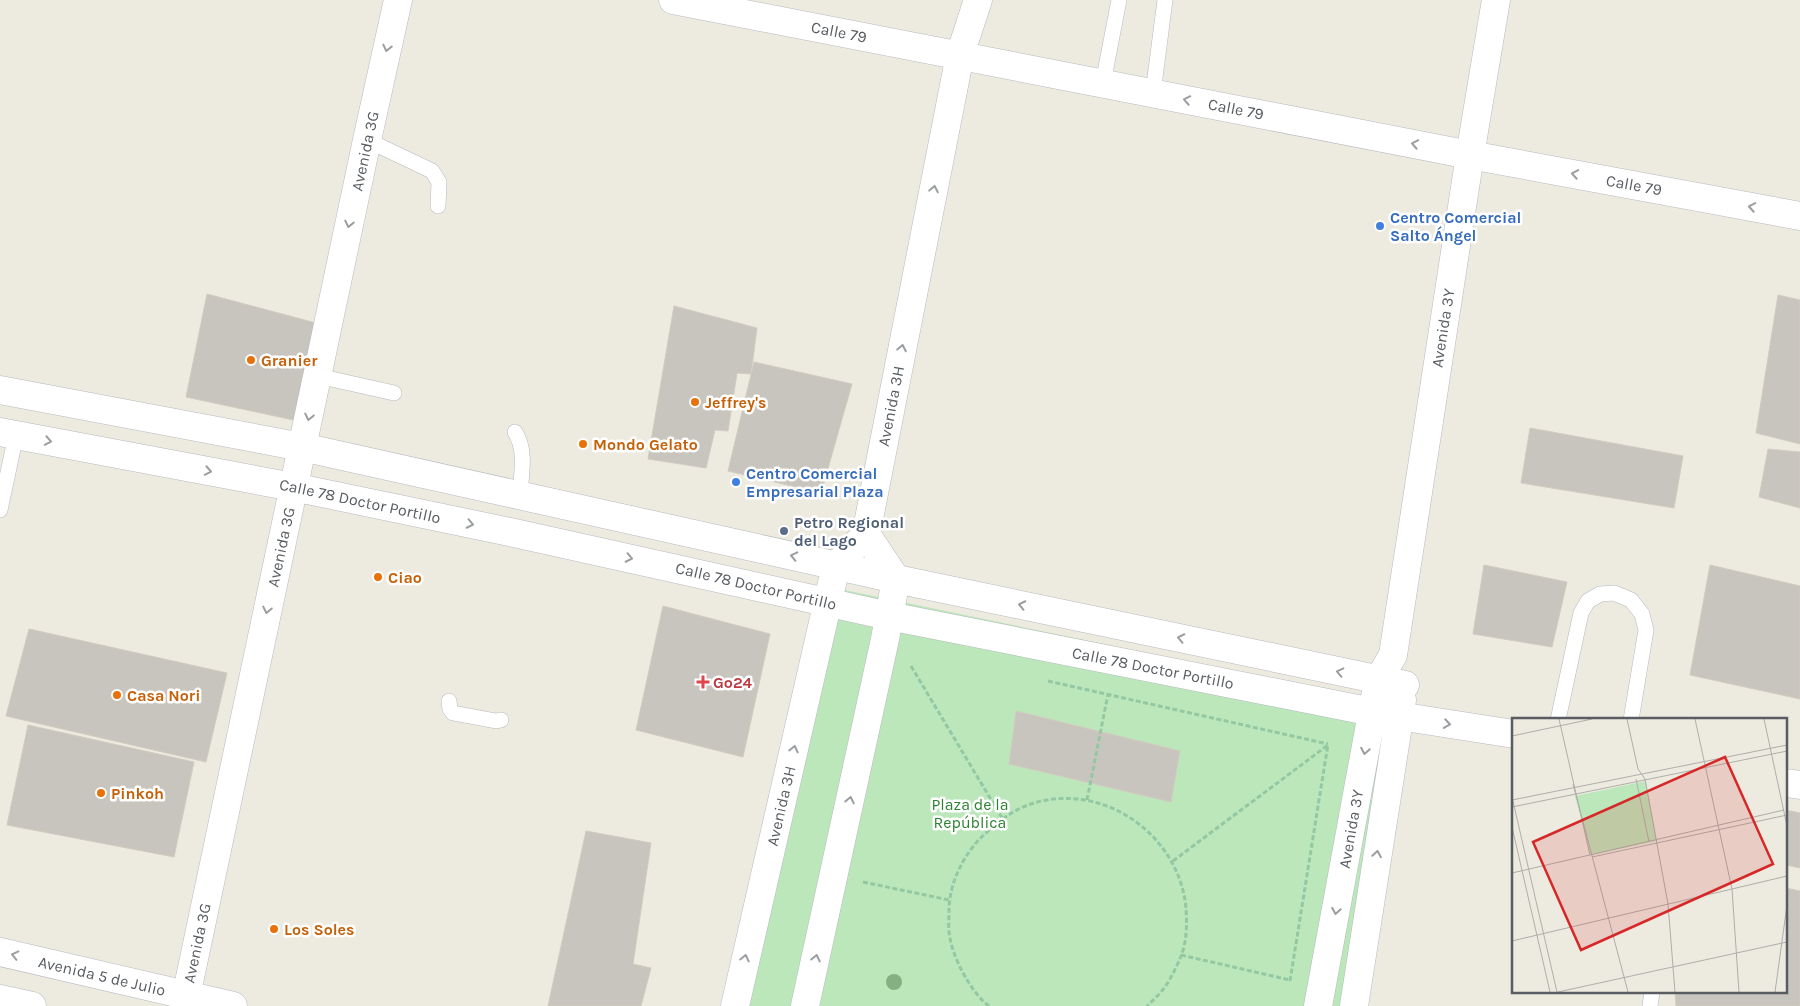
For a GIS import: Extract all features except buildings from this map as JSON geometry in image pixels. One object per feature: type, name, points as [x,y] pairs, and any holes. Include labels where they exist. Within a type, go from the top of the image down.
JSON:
[{"type":"street","name":"Avenida 3G","points":[[185,1001],[318,376],[366,140],[398,0]]},
{"type":"street","name":"Calle 79","points":[[673,0],[1470,155],[1800,216]]},
{"type":"street","name":"Avenida 3H","points":[[866,534],[960,55],[978,0]]},
{"type":"street","name":"Avenida 3Y","points":[[1356,993],[1386,715],[1378,681],[1393,656],[1470,155],[1496,0]]},
{"type":"street","name":"Calle 78 Doctor Portillo","points":[[0,390],[302,447],[896,579],[1378,681],[1405,685]]},
{"type":"street","name":"Calle 78 Doctor Portillo","points":[[8,433],[294,487],[510,532],[890,616],[1386,715],[1512,734]]},
{"type":"street","points":[[805,1006],[890,616],[896,579],[866,534],[836,566]]},
{"type":"street","name":"Avenida 3H","points":[[734,1006],[836,566]]},
{"type":"street","points":[[1393,656],[1405,685]]},
{"type":"street","name":"Avenida 3Y","points":[[1318,1006],[1386,715],[1405,685]]},
{"type":"street","name":"Avenida 5 de Julio","points":[[0,952],[185,1001],[233,1006]]},
{"type":"street","points":[[1324,974],[1356,993]]},
{"type":"street","points":[[0,999],[32,1006]]},
{"type":"lane","points":[[1103,83],[1119,0]]},
{"type":"lane","points":[[1153,93],[1166,0]]},
{"type":"lane","points":[[366,140],[432,171],[439,182],[438,206]]},
{"type":"lane","points":[[318,376],[394,393]]},
{"type":"lane","points":[[515,432],[520,440],[522,453],[520,495]]},
{"type":"lane","points":[[0,510],[8,433]]},
{"type":"lane","points":[[1558,718],[1581,613],[1588,601],[1600,594],[1614,592],[1631,600],[1642,614],[1646,630],[1631,718]]},
{"type":"lane","points":[[449,701],[450,709],[453,713],[496,721],[502,720]]},
{"type":"path","points":[[909,662],[1002,818]]},
{"type":"path","points":[[1044,680],[1328,744]]},
{"type":"path","points":[[1087,800],[1108,694]]},
{"type":"path","points":[[1173,862],[1328,744]]},
{"type":"path","points":[[1288,988],[1328,744]]},
{"type":"path","points":[[985,1005],[962,974],[950,938],[949,900],[959,868],[977,840],[1002,818],[1028,805],[1057,799],[1087,800],[1121,812],[1151,833],[1173,862],[1184,892],[1187,923],[1181,955],[1166,986],[1147,1006]]},
{"type":"path","points":[[857,880],[949,900]]},
{"type":"path","points":[[1181,955],[1290,980]]},
{"type":"green space","name":"Plaza de la República","points":[[825,586],[1388,703],[1342,1006],[725,1006]]},
{"type":"place","name":"Centro Comercial Salto Ángel","points":[[1380,226]]},
{"type":"place","name":"Granier","points":[[251,360]]},
{"type":"place","name":"Jeffrey's","points":[[695,402]]},
{"type":"place","name":"Mondo Gelato","points":[[583,444]]},
{"type":"place","name":"Centro Comercial Empresarial Plaza","points":[[736,482]]},
{"type":"place","name":"Petro Regional del Lago","points":[[784,531]]},
{"type":"place","name":"Ciao","points":[[378,577]]},
{"type":"place","name":"Go24","points":[[703,682]]},
{"type":"place","name":"Casa Nori","points":[[117,695]]},
{"type":"place","name":"Pinkoh","points":[[101,793]]},
{"type":"place","name":"Los Soles","points":[[274,929]]}]
